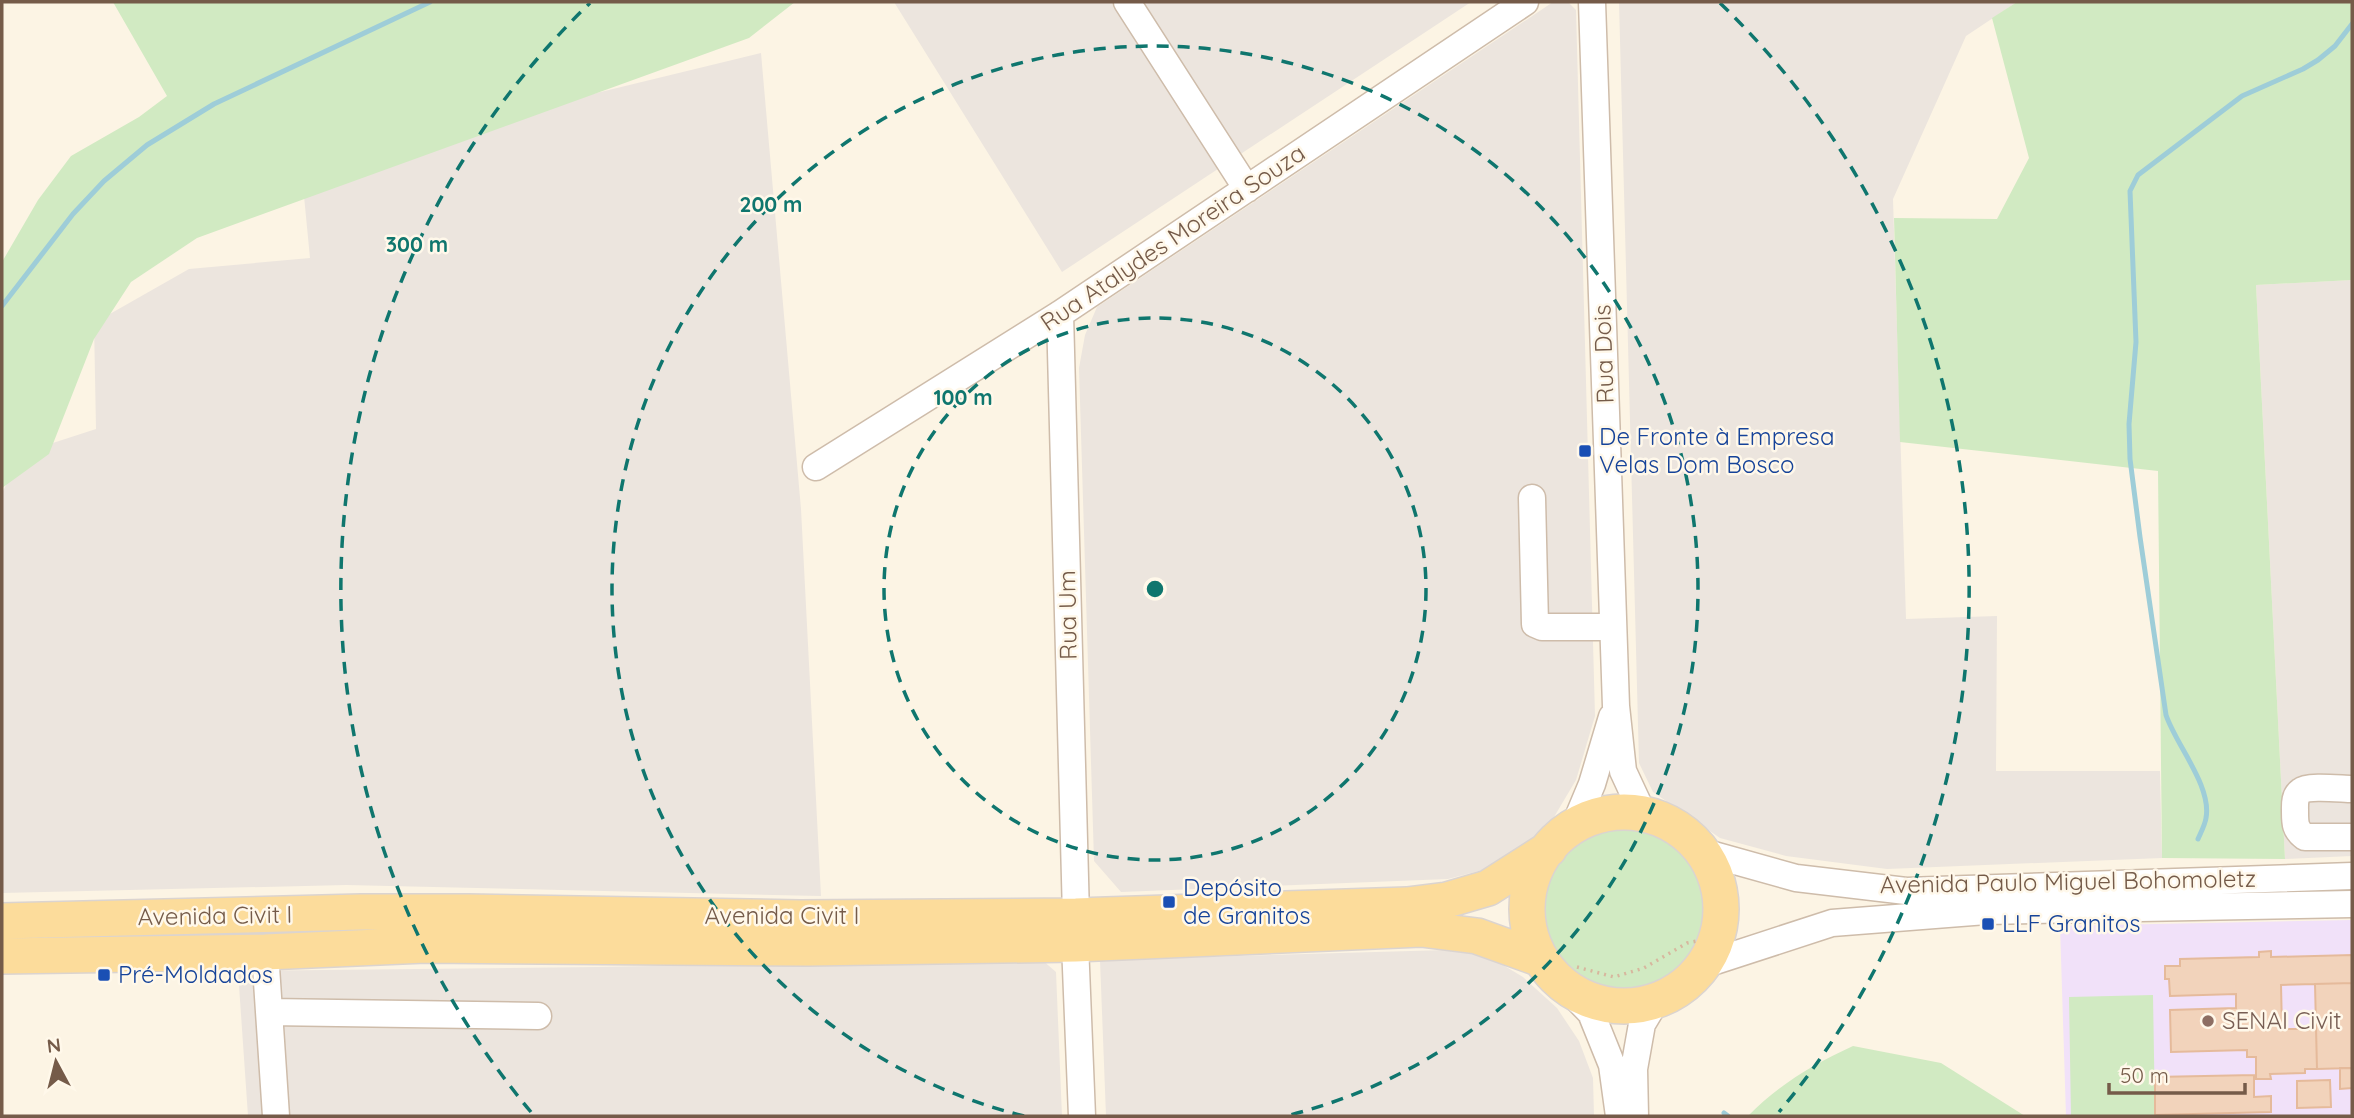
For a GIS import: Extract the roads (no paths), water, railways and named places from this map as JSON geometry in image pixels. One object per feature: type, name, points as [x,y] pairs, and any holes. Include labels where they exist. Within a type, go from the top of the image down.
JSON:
[{"type":"main road","points":[[1643,814],[1676,828],[1703,852],[1715,876],[1721,902],[1717,937],[1703,965],[1682,986],[1657,999],[1633,1005],[1608,1004],[1584,997],[1552,972],[1530,932],[1527,903],[1534,874],[1561,838],[1600,816],[1643,814]]},
{"type":"main road","name":"Avenida Civit I","points":[[2,956],[265,952],[425,945],[808,948],[1407,905],[1447,900],[1488,888],[1561,838]]},
{"type":"main road","name":"Avenida Civit I","points":[[2,921],[375,912],[800,918],[1076,930],[1421,929],[1477,936],[1552,972]]},
{"type":"street","points":[[1127,2],[1247,189]]},
{"type":"street","name":"Rua Atalydes Moreira Souza","points":[[816,467],[1060,314],[1525,2]]},
{"type":"street","name":"Rua Dois","points":[[1592,2],[1616,706],[1623,771],[1643,814]]},
{"type":"street","name":"Rua Um","points":[[1060,314],[1082,1116]]},
{"type":"street","points":[[1532,498],[1535,624],[1542,627],[1613,627]]},
{"type":"street","name":"Rua Dois","points":[[1561,838],[1592,784],[1616,706]]},
{"type":"street","points":[[2352,789],[2308,788],[2300,791],[2295,799],[2295,826],[2298,833],[2305,837],[2352,837]]},
{"type":"street","name":"Avenida Paulo Miguel Bohomoletz","points":[[1703,852],[1796,878],[1906,891],[2352,876]]},
{"type":"street","name":"Avenida Paulo Miguel Bohomoletz","points":[[1703,965],[1832,923],[1986,911],[2352,904]]},
{"type":"street","points":[[265,952],[276,1116]]},
{"type":"street","points":[[1552,972],[1591,1013],[1612,1065],[1619,1116]]},
{"type":"street","points":[[1635,1116],[1634,1069],[1642,1024],[1657,999]]},
{"type":"street","points":[[269,1012],[538,1016]]},
{"type":"waterway","points":[[2,306],[73,214],[104,181],[147,145],[214,104],[430,2]]},
{"type":"waterway","points":[[2198,839],[2205,821],[2204,793],[2166,715],[2130,459],[2129,424],[2136,342],[2130,191],[2138,175],[2242,96],[2318,60],[2335,46],[2352,24]]},
{"type":"waterway","points":[[1724,1113],[1728,1116]]},
{"type":"place","name":"De Fronte à Empresa Velas Dom Bosco","points":[[1585,451]]},
{"type":"place","name":"Depósito de Granitos","points":[[1169,902]]},
{"type":"place","name":"LLF Granitos","points":[[1988,924]]},
{"type":"place","name":"Pré-Moldados","points":[[104,975]]},
{"type":"place","name":"SENAI Civit","points":[[2208,1021]]}]
